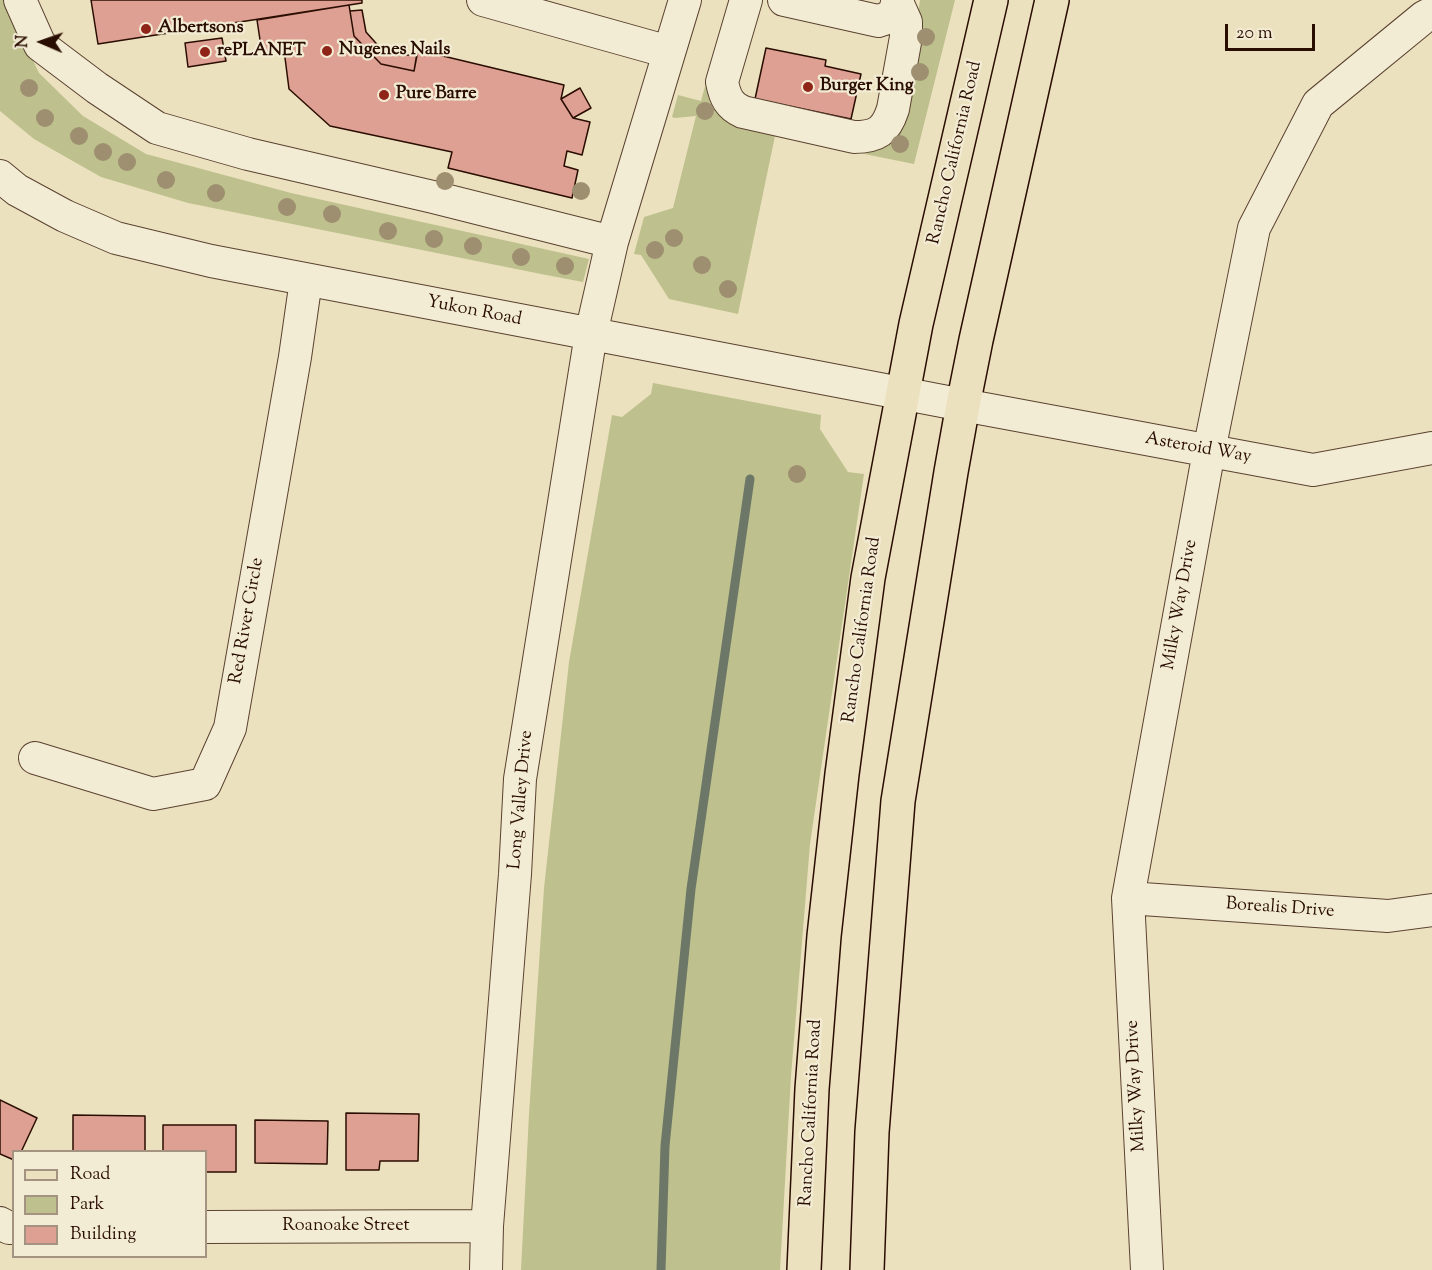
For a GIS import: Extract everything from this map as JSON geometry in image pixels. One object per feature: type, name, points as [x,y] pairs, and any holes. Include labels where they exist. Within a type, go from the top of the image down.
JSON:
[{"type":"main road","name":"Rancho California Road","points":[[804,1270],[812,1089],[825,925],[868,578],[916,324],[990,0]]},
{"type":"main road","points":[[867,1270],[872,1132],[898,801],[963,405],[1052,0]]},
{"type":"street","points":[[20,0],[40,45],[97,88],[157,128],[248,154],[612,242]]},
{"type":"street","points":[[483,0],[669,52]]},
{"type":"street","name":"Long Valley Drive","points":[[486,1270],[487,1226],[515,874],[520,779],[591,334],[612,242],[685,0]]},
{"type":"street","points":[[746,0],[722,82],[724,95],[730,104],[743,112],[866,137],[883,129],[892,109],[906,37],[906,22],[897,1]]},
{"type":"street","points":[[784,0],[878,21],[893,15],[897,1]]},
{"type":"street","name":"Milky Way Drive","points":[[1147,1270],[1128,898],[1209,451],[1254,228],[1318,104],[1421,10]]},
{"type":"street","name":"Yukon Road","points":[[0,176],[17,190],[65,216],[116,238],[211,261],[963,405]]},
{"type":"street","name":"Red River Circle","points":[[35,758],[153,794],[205,784],[230,728],[295,357],[306,280]]},
{"type":"street","name":"Asteroid Way","points":[[963,405],[1313,470],[1432,448]]},
{"type":"street","name":"Borealis Drive","points":[[1128,898],[1388,916],[1432,910]]},
{"type":"street","name":"Roanoake Street","points":[[207,1227],[487,1226]]},
{"type":"green space","points":[[0,0],[4,0],[39,73],[83,116],[146,154],[291,193],[589,259],[583,282],[188,203],[101,177],[34,139],[0,111]]},
{"type":"green space","points":[[729,0],[739,0],[714,83],[866,147],[905,102],[920,0],[955,0],[914,164],[775,136],[738,314],[669,299],[641,255],[634,254],[644,217],[673,208],[696,116],[672,117],[678,95],[701,101]]},
{"type":"green space","points":[[653,383],[821,415],[820,429],[848,472],[864,474],[810,844],[791,1076],[780,1270],[521,1270],[544,888],[569,662],[612,415],[622,417],[651,394]]},
{"type":"building","name":"Albertsons","points":[[91,0],[362,0],[362,3],[98,44]]},
{"type":"building","points":[[349,5],[354,36],[381,64],[414,71],[418,50],[564,85],[561,99],[573,118],[590,122],[582,155],[567,151],[564,166],[578,170],[572,198],[448,168],[452,152],[330,126],[289,89],[284,50],[262,53],[257,20]]},
{"type":"building","points":[[362,10],[366,32],[383,51],[398,55],[417,53],[414,71],[381,64],[354,36],[350,11]]},
{"type":"building","name":"rePLANET","points":[[222,38],[226,61],[188,67],[185,43]]},
{"type":"building","name":"Burger King","points":[[766,48],[826,60],[825,66],[861,74],[851,119],[755,99]]},
{"type":"building","points":[[580,88],[591,108],[573,118],[561,99]]},
{"type":"building","points":[[0,1100],[37,1118],[22,1150],[12,1150],[12,1159],[0,1154]]},
{"type":"building","points":[[346,1113],[419,1114],[418,1161],[380,1161],[379,1170],[346,1170]]},
{"type":"building","points":[[73,1115],[145,1116],[145,1150],[73,1150]]},
{"type":"building","points":[[255,1120],[328,1121],[327,1164],[255,1163]]},
{"type":"building","points":[[163,1125],[236,1125],[236,1172],[207,1172],[207,1150],[163,1150]]},
{"type":"waterway","points":[[661,1270],[665,1146],[691,889],[750,479]]},
{"type":"place","name":"Albertsons","points":[[146,29]]},
{"type":"place","name":"Nugenes Nails","points":[[327,51]]},
{"type":"place","name":"rePLANET","points":[[205,52]]},
{"type":"place","name":"Burger King","points":[[808,87]]},
{"type":"place","name":"Pure Barre","points":[[384,95]]}]
